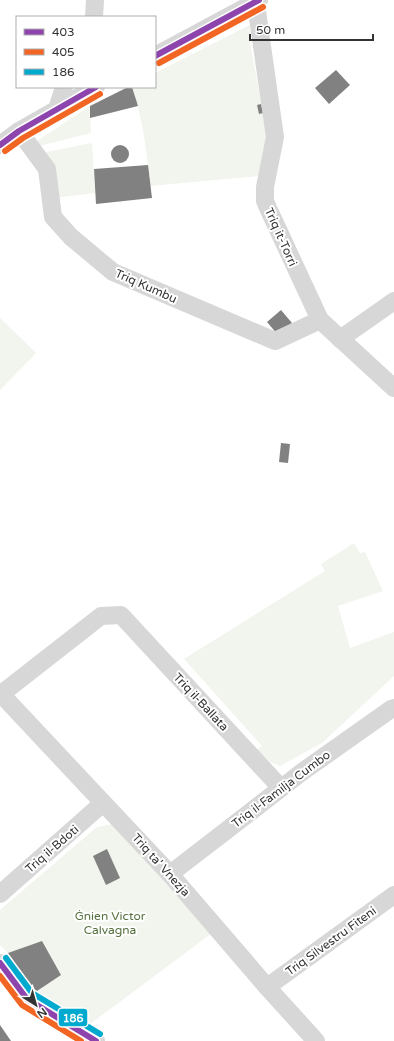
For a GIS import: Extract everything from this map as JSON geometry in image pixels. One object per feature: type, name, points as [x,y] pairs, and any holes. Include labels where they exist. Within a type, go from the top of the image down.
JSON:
[{"type":"street","points":[[94,16],[95,0]]},
{"type":"street","points":[[156,55],[258,1]]},
{"type":"street","name":"Triq it-Torri","points":[[258,1],[257,11],[275,137],[265,187],[265,202],[320,320],[394,388]]},
{"type":"street","points":[[57,109],[64,88]]},
{"type":"street","points":[[0,145],[19,131],[94,88]]},
{"type":"street","name":"Triq Kumbu","points":[[19,131],[47,169],[53,217],[71,237],[113,272],[274,341],[320,320]]},
{"type":"street","points":[[340,339],[394,301]]},
{"type":"street","name":"Triq il-Ballata","points":[[1,694],[101,616],[121,615],[281,788]]},
{"type":"street","name":"Triq ta' Vnezja","points":[[1,694],[170,874],[267,987],[316,1041]]},
{"type":"street","name":"Triq il-Familja Cumbo","points":[[170,874],[308,767],[394,708]]},
{"type":"street","name":"Triq il-Bdoti","points":[[0,894],[103,803]]},
{"type":"street","name":"Triq Silvestru Fiteni","points":[[267,987],[394,895]]},
{"type":"street","points":[[0,963],[28,999],[69,1034],[96,1041]]},
{"type":"green space","points":[[250,25],[250,43],[268,138],[259,176],[150,186],[142,124],[132,88],[156,88],[156,72]]},
{"type":"green space","points":[[90,106],[91,133],[39,146],[37,141]]},
{"type":"green space","points":[[92,143],[95,193],[54,198],[42,153]]},
{"type":"green space","points":[[0,318],[36,353],[0,390]]},
{"type":"green space","points":[[354,543],[360,553],[365,552],[383,591],[338,606],[350,648],[394,632],[394,676],[322,743],[280,766],[270,762],[257,750],[262,746],[184,659],[325,571],[321,564]]},
{"type":"green space","name":"Ġnien Victor Calvagna","points":[[113,824],[212,933],[90,1024],[34,993],[61,975],[42,942],[8,953],[0,945],[0,910],[97,827]]},
{"type":"building","points":[[336,70],[350,85],[329,104],[315,88]]},
{"type":"building","points":[[126,88],[132,88],[138,106],[90,118],[90,106]]},
{"type":"building","points":[[261,104],[263,113],[259,114],[257,105]]},
{"type":"building","points":[[116,145],[124,145],[129,150],[127,161],[124,163],[116,163],[111,158],[111,150]]},
{"type":"building","points":[[148,165],[152,198],[96,204],[94,169]]},
{"type":"building","points":[[281,310],[292,323],[278,335],[267,322]]},
{"type":"building","points":[[281,443],[290,444],[288,463],[279,462]]},
{"type":"building","points":[[107,849],[120,878],[106,885],[93,856]]},
{"type":"building","points":[[42,941],[61,975],[34,993],[8,953]]},
{"type":"building","points":[[0,1025],[11,1041],[0,1041]]},
{"type":"transit line","name":"403","points":[[156,55],[259,0]]},
{"type":"transit line","name":"405","points":[[159,63],[263,7]]},
{"type":"transit line","name":"403","points":[[0,145],[19,131],[94,88]]},
{"type":"transit line","name":"405","points":[[5,151],[23,138],[100,94]]},
{"type":"transit line","name":"186","points":[[6,958],[32,993],[100,1034]]},
{"type":"transit line","name":"403","points":[[0,963],[27,999],[96,1041]]},
{"type":"transit line","name":"405","points":[[0,976],[22,1005],[81,1041]]}]
